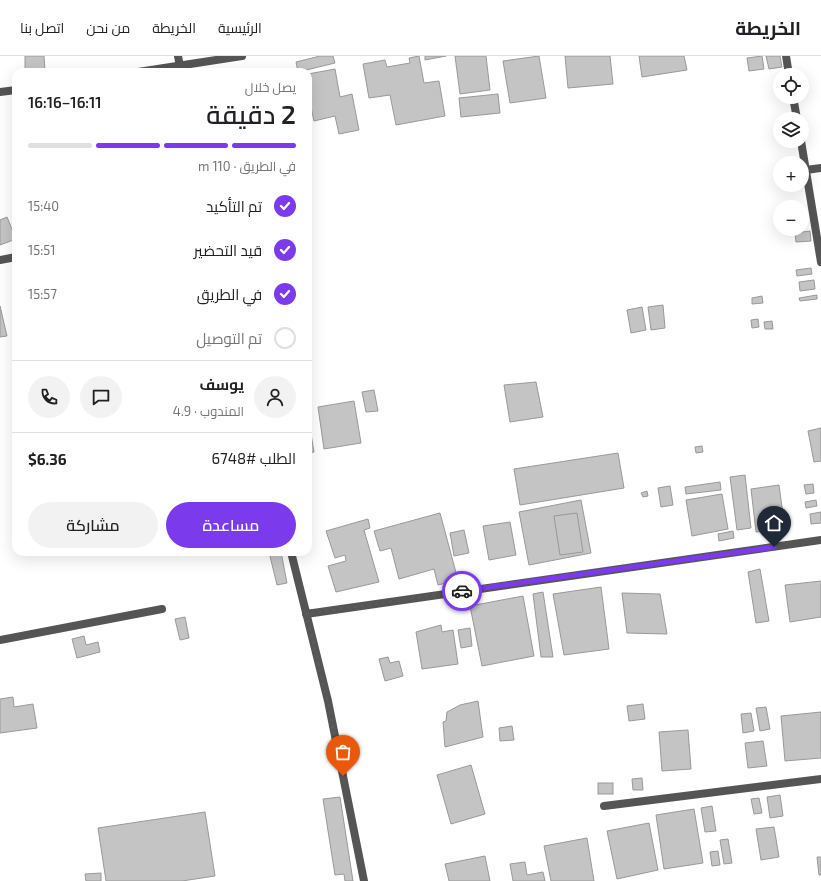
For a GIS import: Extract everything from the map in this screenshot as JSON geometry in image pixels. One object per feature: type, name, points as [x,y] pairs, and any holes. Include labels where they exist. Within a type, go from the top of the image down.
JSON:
[{"type":"street","points":[[178,56],[180,68]]},
{"type":"street","points":[[185,68],[242,56]]},
{"type":"street","points":[[786,56],[789,68]]},
{"type":"street","points":[[0,92],[12,90]]},
{"type":"street","points":[[809,170],[821,168]]},
{"type":"street","points":[[809,188],[821,262]]},
{"type":"street","points":[[0,260],[12,258]]},
{"type":"street","points":[[306,614],[821,540]]},
{"type":"street","points":[[292,556],[328,702],[364,881]]},
{"type":"street","points":[[0,640],[162,609]]},
{"type":"street","points":[[604,806],[821,778]]},
{"type":"building","points":[[25,56],[44,56],[45,68],[25,68]]},
{"type":"building","points":[[320,56],[333,56],[335,63],[312,69],[297,68],[296,62]]},
{"type":"building","points":[[419,56],[424,83],[439,81],[445,116],[396,125],[390,95],[369,98],[363,64],[385,60],[387,67],[410,63],[409,58]]},
{"type":"building","points":[[425,56],[446,56],[425,60]]},
{"type":"building","points":[[455,56],[486,56],[490,90],[460,94]]},
{"type":"building","points":[[539,56],[546,98],[510,103],[503,61]]},
{"type":"building","points":[[565,56],[610,56],[613,84],[568,88]]},
{"type":"building","points":[[639,56],[684,56],[687,70],[642,77]]},
{"type":"building","points":[[762,56],[764,69],[749,71],[747,58]]},
{"type":"building","points":[[766,56],[780,56],[782,67],[769,69]]},
{"type":"building","points":[[335,69],[340,97],[352,94],[359,130],[339,134],[335,116],[314,121],[312,112],[312,73]]},
{"type":"building","points":[[498,94],[500,113],[461,117],[459,98]]},
{"type":"building","points":[[7,217],[12,229],[12,240],[0,245],[0,220]]},
{"type":"building","points":[[809,231],[811,241],[796,242],[795,236],[809,236]]},
{"type":"building","points":[[811,268],[812,274],[797,276],[796,270]]},
{"type":"building","points":[[814,280],[815,289],[800,291],[799,282]]},
{"type":"building","points":[[817,295],[817,299],[800,301],[799,298]]},
{"type":"building","points":[[762,296],[763,303],[752,304],[752,298]]},
{"type":"building","points":[[663,305],[665,328],[651,330],[648,307]]},
{"type":"building","points":[[0,306],[7,336],[0,337]]},
{"type":"building","points":[[642,307],[646,330],[631,333],[627,310]]},
{"type":"building","points":[[758,319],[759,327],[752,328],[751,320]]},
{"type":"building","points":[[772,321],[773,329],[765,329],[764,322]]},
{"type":"building","points":[[536,382],[543,417],[510,422],[504,385]]},
{"type":"building","points":[[374,390],[378,411],[366,412],[362,392]]},
{"type":"building","points":[[354,401],[361,443],[324,449],[318,407]]},
{"type":"building","points":[[821,428],[821,461],[814,462],[808,431]]},
{"type":"building","points":[[312,440],[314,452],[312,452]]},
{"type":"building","points":[[702,446],[703,452],[696,453],[695,447]]},
{"type":"building","points":[[618,453],[624,488],[520,505],[514,469]]},
{"type":"building","points":[[745,475],[751,528],[737,530],[730,477]]},
{"type":"building","points":[[720,482],[721,490],[686,494],[685,487]]},
{"type":"building","points":[[813,484],[814,493],[806,494],[804,485]]},
{"type":"building","points":[[779,485],[785,529],[756,532],[751,489]]},
{"type":"building","points":[[670,486],[673,505],[661,507],[658,488]]},
{"type":"building","points":[[647,491],[648,496],[643,497],[641,493]]},
{"type":"building","points":[[722,494],[728,529],[692,536],[686,500]]},
{"type":"building","points":[[581,500],[591,553],[529,565],[519,512]]},
{"type":"building","points":[[816,500],[817,506],[806,508],[805,502]]},
{"type":"building","points":[[821,512],[821,523],[811,524],[810,514]]},
{"type":"building","points":[[440,513],[458,580],[438,585],[434,569],[399,579],[391,548],[380,551],[374,531]]},
{"type":"building","points":[[577,513],[583,552],[560,555],[554,516]]},
{"type":"building","points":[[368,519],[370,528],[364,530],[379,582],[336,592],[328,566],[346,561],[345,555],[335,558],[326,531]]},
{"type":"building","points":[[510,522],[516,555],[489,560],[483,526]]},
{"type":"building","points":[[464,530],[469,553],[454,556],[450,533]]},
{"type":"building","points":[[733,531],[734,538],[719,541],[718,534]]},
{"type":"building","points":[[270,556],[282,556],[287,583],[277,585]]},
{"type":"building","points":[[760,569],[769,621],[756,623],[748,572]]},
{"type":"building","points":[[821,581],[821,617],[790,622],[785,585]]},
{"type":"building","points":[[601,587],[609,649],[564,655],[553,594]]},
{"type":"building","points":[[543,592],[553,657],[541,657],[533,594]]},
{"type":"building","points":[[622,593],[660,594],[667,634],[627,633]]},
{"type":"building","points":[[523,596],[534,656],[482,666],[470,606]]},
{"type":"building","points":[[185,617],[189,638],[180,640],[175,619]]},
{"type":"building","points":[[441,625],[442,632],[453,630],[458,664],[422,669],[416,632]]},
{"type":"building","points":[[470,628],[472,646],[461,648],[458,630]]},
{"type":"building","points":[[84,636],[86,645],[98,642],[100,652],[77,658],[72,639]]},
{"type":"building","points":[[388,657],[390,663],[399,661],[403,676],[385,681],[379,659]]},
{"type":"building","points":[[13,697],[14,707],[33,704],[37,728],[0,733],[0,699]]},
{"type":"building","points":[[478,701],[483,737],[445,747],[443,722],[446,721],[447,712],[460,705]]},
{"type":"building","points":[[643,704],[645,719],[629,721],[627,706]]},
{"type":"building","points":[[766,707],[770,729],[760,731],[756,708]]},
{"type":"building","points":[[821,712],[821,758],[785,761],[781,716]]},
{"type":"building","points":[[751,713],[754,731],[743,733],[741,714]]},
{"type":"building","points":[[512,726],[514,740],[500,741],[499,728]]},
{"type":"building","points":[[688,730],[691,769],[662,771],[659,732]]},
{"type":"building","points":[[763,741],[767,766],[748,768],[745,743]]},
{"type":"building","points":[[471,765],[485,814],[451,824],[437,775]]},
{"type":"building","points":[[642,778],[643,790],[633,790],[632,779]]},
{"type":"building","points":[[598,783],[613,783],[613,794],[598,794]]},
{"type":"building","points":[[780,795],[783,816],[770,818],[767,797]]},
{"type":"building","points":[[340,797],[353,881],[345,881],[344,874],[335,875],[323,799]]},
{"type":"building","points":[[759,798],[762,813],[754,814],[751,799]]},
{"type":"building","points":[[712,806],[716,831],[705,832],[701,808]]},
{"type":"building","points":[[694,809],[703,863],[664,869],[656,815]]},
{"type":"building","points":[[205,812],[215,876],[182,881],[106,881],[98,828]]},
{"type":"building","points":[[649,823],[658,870],[617,879],[607,831]]},
{"type":"building","points":[[774,827],[779,857],[761,860],[756,829]]},
{"type":"building","points":[[587,838],[594,881],[551,881],[544,846]]},
{"type":"building","points":[[728,839],[732,863],[724,864],[720,840]]},
{"type":"building","points":[[718,851],[720,865],[712,866],[710,852]]},
{"type":"building","points":[[485,856],[490,881],[449,881],[445,864]]},
{"type":"building","points":[[817,857],[821,857],[821,875],[819,875]]},
{"type":"building","points":[[525,862],[527,875],[543,872],[545,881],[513,881],[510,864]]},
{"type":"building","points":[[101,873],[101,881],[86,881],[85,874]]},
{"type":"way so far","points":[[343,776],[328,702],[306,614],[462,591]]},
{"type":"route","points":[[462,591],[774,547]]}]
